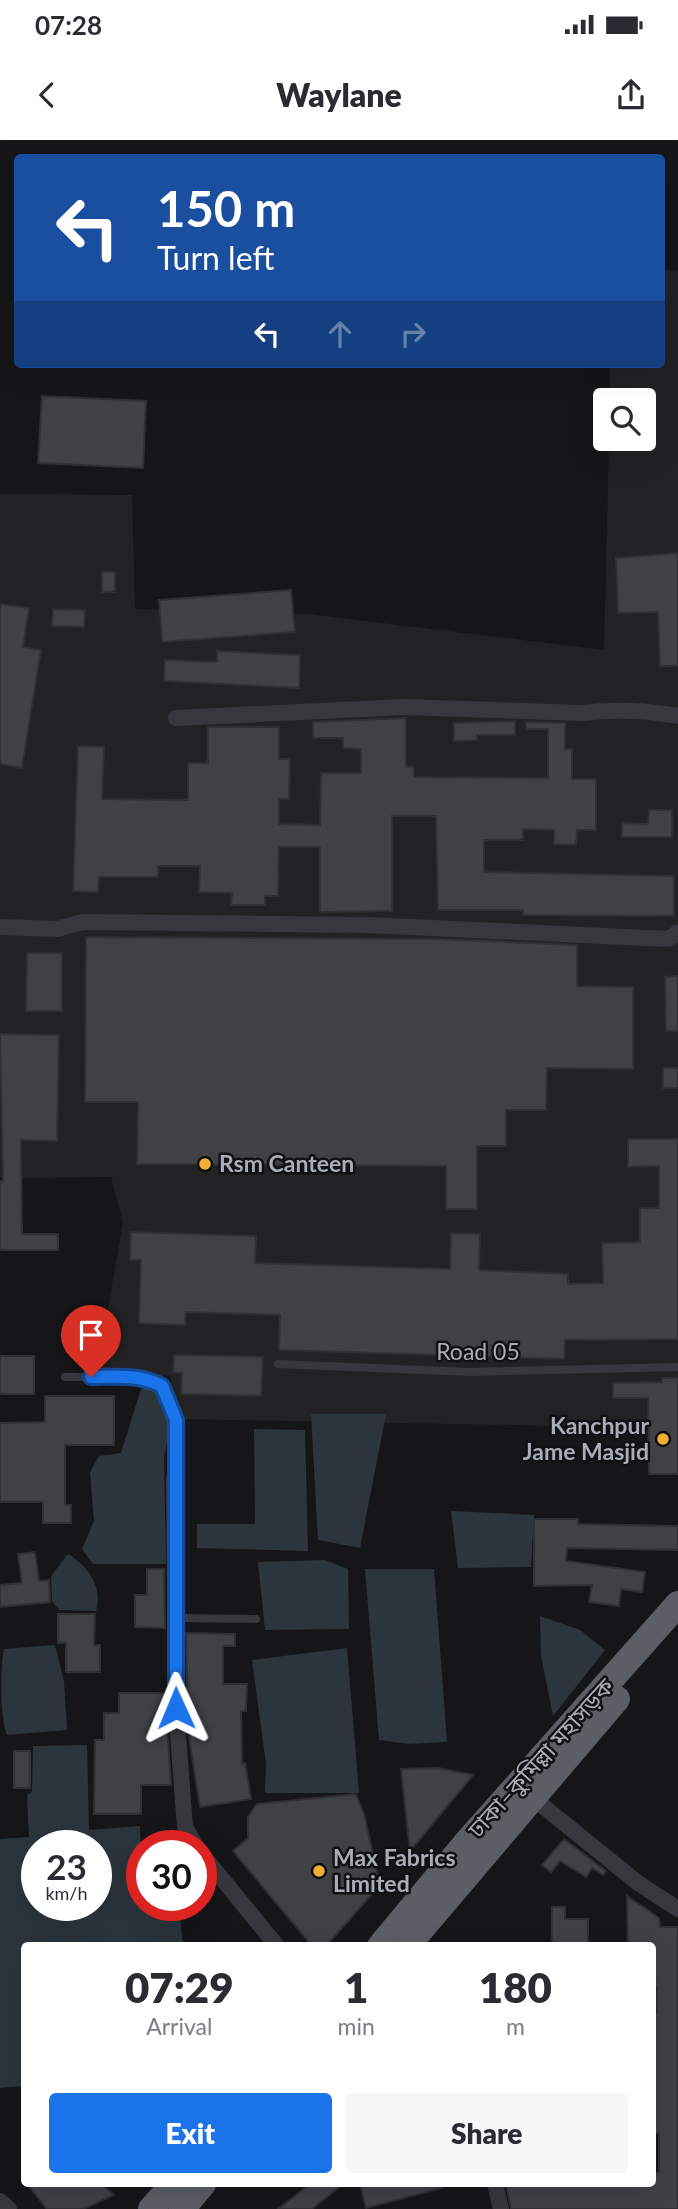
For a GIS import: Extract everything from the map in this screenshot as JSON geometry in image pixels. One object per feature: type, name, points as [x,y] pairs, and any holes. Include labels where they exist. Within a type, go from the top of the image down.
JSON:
[{"type":"highway","name":"ঢাকা–কুমিল্লা মহাসড়ক","points":[[410,1942],[666,1634],[678,1604]]},
{"type":"highway","name":"ঢাকা–কুমিল্লা মহাসড়ক","points":[[383,1942],[465,1843],[666,1634]]},
{"type":"highway","points":[[151,2209],[170,2187]]},
{"type":"highway","points":[[182,2209],[200,2187]]},
{"type":"street","points":[[176,718],[403,707],[582,713],[624,709],[678,716]]},
{"type":"street","points":[[0,927],[57,929],[83,922],[367,925],[668,939],[678,932]]},
{"type":"street","points":[[174,1478],[176,1708],[187,1830]]},
{"type":"street","points":[[533,1797],[638,1883],[678,1909]]},
{"type":"street","points":[[217,1873],[274,1942]]},
{"type":"street","points":[[496,2187],[501,2209]]},
{"type":"street","points":[[0,2201],[9,2209]]},
{"type":"lane","name":"Road 05","points":[[278,1364],[471,1372],[678,1367]]},
{"type":"lane","points":[[65,1377],[142,1377],[162,1386],[176,1420],[174,1478]]},
{"type":"lane","points":[[174,1618],[256,1619]]},
{"type":"shaded area","points":[[665,270],[678,272],[678,1428],[171,1419],[171,1376],[97,1371],[123,1222],[111,1177],[0,1178],[0,494],[132,495],[135,609],[308,614],[604,650],[609,451],[656,451],[656,388],[610,388],[610,368],[665,368]]},
{"type":"shaded area","points":[[153,1385],[167,1395],[171,1421],[164,1458],[166,1564],[93,1564],[82,1549],[94,1521],[90,1472],[99,1456],[121,1453],[141,1389]]},
{"type":"shaded area","points":[[311,1414],[386,1414],[360,1548],[318,1540]]},
{"type":"shaded area","points":[[254,1429],[305,1430],[308,1551],[197,1548],[197,1524],[255,1524]]},
{"type":"shaded area","points":[[451,1511],[534,1515],[531,1567],[458,1568]]},
{"type":"shaded area","points":[[68,1554],[82,1565],[92,1578],[98,1602],[96,1611],[59,1610],[52,1601],[51,1576]]},
{"type":"shaded area","points":[[325,1560],[348,1569],[349,1629],[265,1630],[258,1562]]},
{"type":"shaded area","points":[[365,1569],[434,1569],[447,1742],[409,1744],[379,1740]]},
{"type":"shaded area","points":[[540,1616],[580,1630],[605,1650],[553,1716],[541,1656]]},
{"type":"shaded area","points":[[55,1645],[64,1682],[67,1730],[7,1735],[1,1693],[4,1649]]},
{"type":"shaded area","points":[[347,1648],[359,1793],[265,1793],[266,1764],[252,1660]]},
{"type":"shaded area","points":[[87,1745],[89,1830],[29,1830],[27,1795],[32,1792],[33,1746]]},
{"type":"shaded area","points":[[140,1826],[140,1830],[126,1830],[126,1921],[180,1921],[183,1942],[21,1942],[21,2086],[0,2088],[0,1839],[21,1838],[21,1921],[112,1921],[112,1830],[89,1830]]},
{"type":"building","points":[[42,396],[146,401],[143,468],[38,463]]},
{"type":"building","points":[[678,553],[678,666],[660,666],[658,612],[618,613],[616,558]]},
{"type":"building","points":[[102,572],[115,572],[115,592],[102,592]]},
{"type":"building","points":[[291,590],[295,632],[162,642],[159,600]]},
{"type":"building","points":[[0,604],[29,608],[23,647],[41,650],[22,768],[0,764]]},
{"type":"building","points":[[53,609],[85,610],[84,627],[52,626]]},
{"type":"building","points":[[217,651],[300,655],[299,688],[164,681],[165,660],[217,662]]},
{"type":"building","points":[[406,718],[406,767],[414,767],[414,777],[548,778],[548,729],[526,729],[526,722],[565,723],[565,749],[572,749],[572,779],[596,779],[596,830],[577,830],[576,845],[554,844],[554,830],[523,829],[523,840],[484,840],[484,872],[674,876],[674,916],[523,915],[523,910],[438,910],[436,816],[392,816],[392,911],[320,912],[320,847],[279,847],[278,896],[265,896],[265,905],[231,905],[232,893],[199,892],[200,866],[158,866],[158,877],[99,877],[98,892],[73,891],[78,746],[104,747],[102,799],[188,800],[188,763],[208,763],[208,727],[279,727],[279,759],[290,759],[289,799],[279,799],[279,824],[320,825],[321,773],[361,773],[361,749],[343,748],[343,738],[313,738],[313,722]]},
{"type":"building","points":[[515,721],[515,735],[477,735],[477,740],[454,741],[454,723]]},
{"type":"building","points":[[649,810],[672,810],[672,837],[622,837],[622,823],[648,824]]},
{"type":"building","points":[[86,937],[438,939],[577,945],[577,986],[633,987],[633,1069],[547,1068],[546,1110],[506,1110],[506,1146],[477,1146],[477,1209],[446,1209],[446,1166],[137,1164],[138,1102],[85,1102]]},
{"type":"building","points":[[27,953],[62,953],[62,1011],[26,1011]]},
{"type":"building","points":[[678,976],[678,1031],[666,1031],[665,977]]},
{"type":"building","points":[[0,1034],[59,1035],[57,1141],[21,1140],[22,1234],[58,1234],[58,1250],[0,1250],[0,1181],[3,1181]]},
{"type":"building","points":[[663,1068],[678,1068],[678,1088],[663,1088]]},
{"type":"building","points":[[628,1139],[678,1139],[678,1339],[565,1340],[564,1359],[279,1350],[280,1315],[186,1312],[185,1325],[139,1323],[141,1260],[130,1260],[131,1232],[256,1236],[255,1263],[450,1269],[451,1233],[480,1234],[479,1270],[568,1274],[568,1284],[603,1283],[602,1243],[640,1242],[640,1208],[659,1208],[659,1166],[628,1167]]},
{"type":"building","points":[[174,1355],[263,1357],[261,1396],[181,1394],[182,1373],[173,1372]]},
{"type":"building","points":[[0,1356],[34,1356],[34,1394],[0,1394]]},
{"type":"building","name":"Kanchpur Jame Masjid","points":[[662,1378],[678,1378],[678,1474],[649,1474],[648,1398],[613,1398],[613,1383],[662,1382]]},
{"type":"building","points":[[45,1396],[114,1396],[114,1445],[65,1445],[65,1505],[71,1505],[71,1523],[43,1523],[43,1502],[0,1502],[0,1423],[45,1422]]},
{"type":"building","points":[[534,1519],[578,1519],[578,1524],[678,1526],[678,1550],[567,1548],[566,1561],[645,1572],[642,1592],[621,1589],[619,1606],[589,1602],[592,1585],[534,1586]]},
{"type":"building","points":[[35,1552],[39,1581],[49,1580],[50,1602],[0,1607],[0,1585],[22,1583],[18,1554]]},
{"type":"building","points":[[147,1569],[164,1569],[165,1628],[135,1627],[135,1595],[147,1595]]},
{"type":"building","points":[[58,1614],[95,1614],[94,1645],[100,1645],[100,1672],[66,1672],[66,1643],[58,1643]]},
{"type":"building","points":[[186,1633],[235,1634],[235,1646],[223,1646],[223,1684],[247,1684],[246,1711],[241,1711],[242,1764],[245,1763],[251,1799],[200,1807],[188,1731]]},
{"type":"building","points":[[119,1693],[165,1693],[171,1785],[141,1785],[141,1814],[94,1814],[95,1740],[104,1740],[104,1713],[119,1713]]},
{"type":"building","points":[[14,1751],[30,1751],[30,1788],[14,1788]]},
{"type":"building","points":[[438,1768],[473,1775],[410,1851],[401,1769]]},
{"type":"building","name":"Max Fabrics Limited","points":[[356,1794],[364,1814],[380,1885],[330,1942],[309,1942],[233,1851],[248,1838],[248,1817],[257,1804]]},
{"type":"building","points":[[564,1839],[606,1871],[603,1875],[592,1868],[586,1877],[560,1861],[551,1872],[542,1865]]},
{"type":"building","points":[[627,1896],[659,1918],[660,1927],[678,1927],[678,2209],[511,2209],[507,2187],[656,2187],[656,2172],[659,2172],[659,2133],[656,2134],[656,1942],[628,1942]]},
{"type":"building","points":[[552,1907],[565,1907],[565,1919],[588,1919],[588,1942],[552,1942]]},
{"type":"building","points":[[29,2187],[105,2187],[114,2195],[83,2209],[47,2209]]},
{"type":"building","points":[[306,2187],[339,2187],[312,2209],[278,2209]]},
{"type":"building","points":[[361,2187],[442,2187],[442,2188],[366,2208]]},
{"type":"place","name":"Rsm Canteen","points":[[205,1164]]},
{"type":"place","name":"Kanchpur Jame Masjid","points":[[663,1439]]},
{"type":"place","name":"Max Fabrics Limited","points":[[319,1871]]},
{"type":"route","points":[[91,1377],[142,1377],[153,1381],[162,1386],[176,1420],[176,1708]]}]
